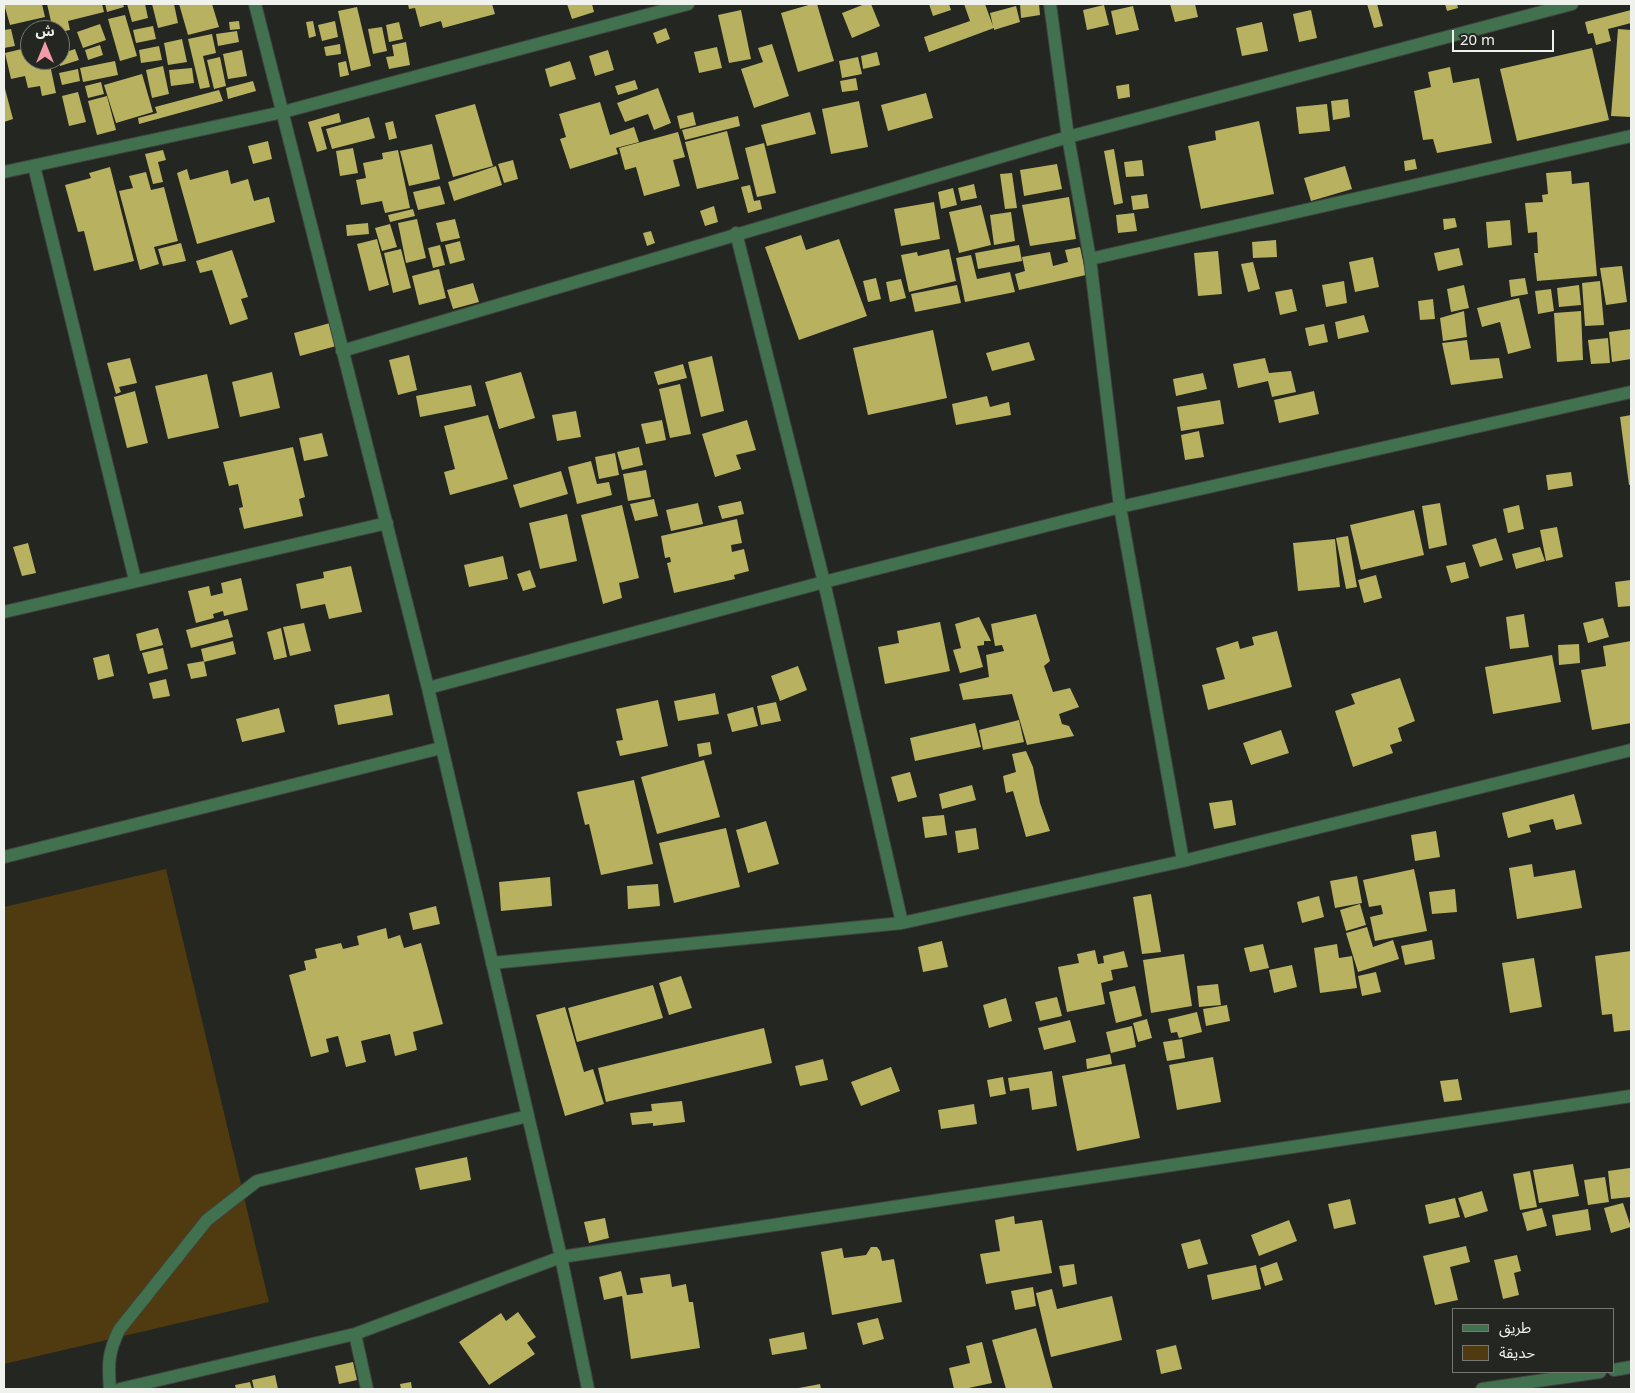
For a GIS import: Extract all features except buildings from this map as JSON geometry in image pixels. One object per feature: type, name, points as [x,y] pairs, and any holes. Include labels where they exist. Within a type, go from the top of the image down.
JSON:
[{"type":"street","points":[[255,4],[428,688],[561,1257],[588,1389]]},
{"type":"street","points":[[4,172],[283,112],[688,4]]},
{"type":"street","points":[[1050,4],[1068,137],[1090,259],[1120,507],[1183,861]]},
{"type":"street","points":[[342,351],[1068,137],[1572,4]]},
{"type":"street","points":[[1090,259],[1631,136]]},
{"type":"street","points":[[34,166],[135,580]]},
{"type":"street","points":[[736,234],[824,582],[902,923]]},
{"type":"street","points":[[428,688],[824,582],[1120,507],[1631,392]]},
{"type":"street","points":[[4,612],[135,580],[387,523]]},
{"type":"street","points":[[4,856],[441,748]]},
{"type":"street","points":[[492,963],[902,923],[1183,861],[1631,750]]},
{"type":"street","points":[[120,1389],[355,1334],[561,1257],[1631,1096]]},
{"type":"street","points":[[110,1389],[108,1361],[111,1346],[120,1330],[208,1220],[257,1181],[528,1116]]},
{"type":"street","points":[[355,1334],[367,1389]]},
{"type":"street","points":[[1615,1370],[1631,1367]]},
{"type":"street","points":[[1482,1389],[1593,1373]]},
{"type":"green space","points":[[166,869],[269,1302],[4,1364],[4,907]]}]
